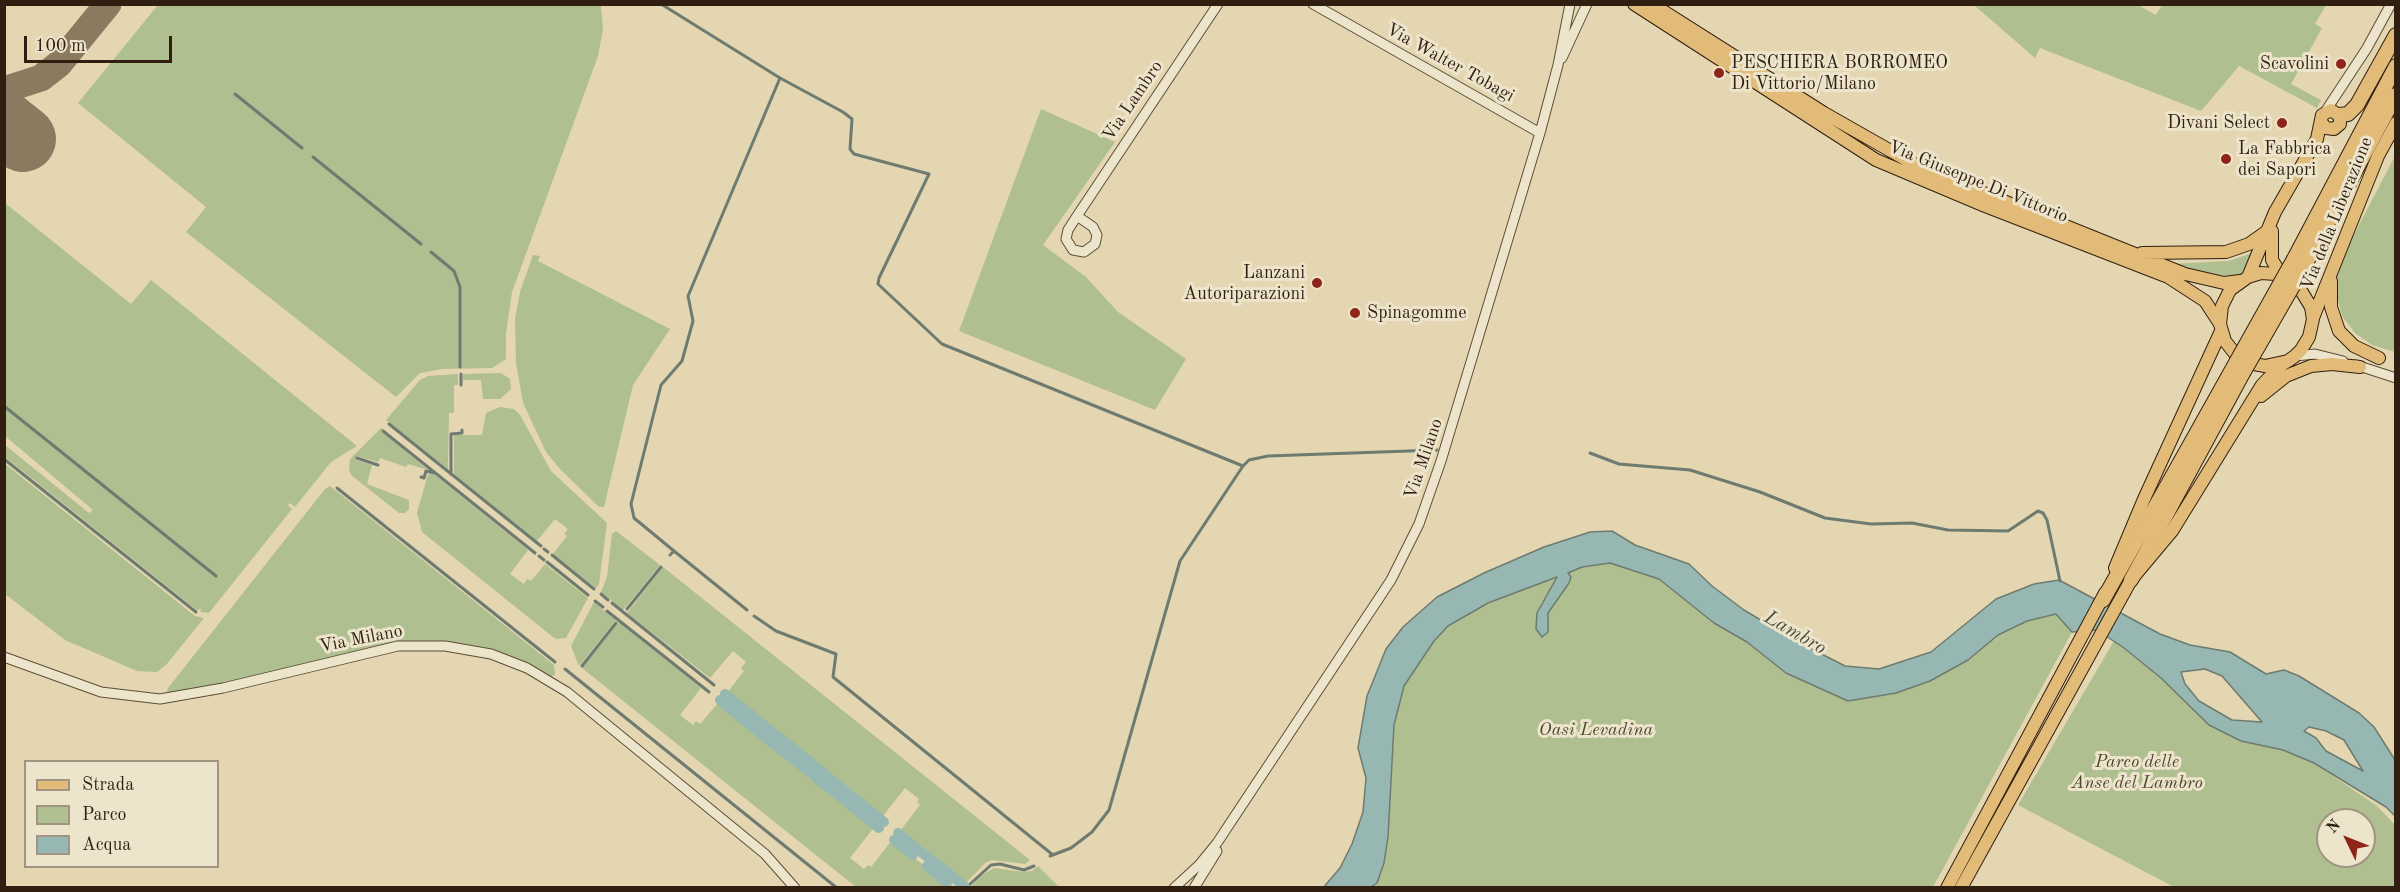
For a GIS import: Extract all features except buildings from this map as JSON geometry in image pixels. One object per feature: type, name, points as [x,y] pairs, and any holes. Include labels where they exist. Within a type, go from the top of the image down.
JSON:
[{"type":"highway","points":[[2331,116],[2348,114],[2357,105],[2396,35]]},
{"type":"highway","points":[[2299,262],[2396,66]]},
{"type":"highway","points":[[2103,600],[2238,371],[2396,94]]},
{"type":"highway","points":[[2130,580],[2238,371]]},
{"type":"main road","name":"Via Giuseppe Di Vittorio","points":[[1634,4],[1876,160],[1985,206],[2168,277],[2197,294],[2220,327]]},
{"type":"main road","name":"Via Giuseppe Di Vittorio","points":[[1652,4],[1878,146],[1919,167],[2209,281],[2224,283],[2245,279]]},
{"type":"main road","name":"Via della Liberazione","points":[[2245,279],[2272,218],[2309,153],[2331,116],[2340,124],[2309,153]]},
{"type":"main road","name":"Via della Liberazione","points":[[2313,319],[2378,156],[2396,123]]},
{"type":"main road","name":"Via della Liberazione","points":[[2272,218],[2272,260],[2282,276]]},
{"type":"main road","points":[[2131,252],[2226,252],[2249,244],[2267,231]]},
{"type":"main road","points":[[2331,272],[2331,307],[2339,331],[2354,346],[2379,358]]},
{"type":"main road","points":[[1947,888],[2103,600],[2144,499],[2220,327],[2225,298],[2245,279],[2261,273],[2282,276],[2304,292],[2311,307],[2313,319],[2309,337],[2291,358],[2275,370],[2262,385],[2172,531],[2130,580],[1961,888]]},
{"type":"main road","points":[[2220,327],[2229,348],[2243,360],[2265,366],[2291,358]]},
{"type":"main road","points":[[2222,447],[2252,406],[2286,376],[2311,366],[2324,364],[2360,367]]},
{"type":"street","name":"Via Lambro","points":[[1077,216],[1218,4]]},
{"type":"street","name":"Via Walter Tobagi","points":[[1313,4],[1540,133]]},
{"type":"street","name":"Via Milano","points":[[1174,888],[1206,858],[1231,822],[1391,580],[1419,524],[1442,461],[1540,133],[1558,65],[1570,4]]},
{"type":"street","name":"Via Milano","points":[[1558,65],[1587,4]]},
{"type":"street","name":"Via della Liberazione","points":[[2331,116],[2347,79],[2391,4]]},
{"type":"street","points":[[2291,358],[2315,354],[2396,378]]},
{"type":"street","name":"Via Milano","points":[[4,657],[102,692],[160,699],[222,688],[399,646],[446,646],[491,654],[527,668],[567,692],[765,854],[795,888]]},
{"type":"street","name":"Via Milano","points":[[1194,888],[1231,822]]},
{"type":"green space","points":[[158,5],[601,5],[603,29],[598,56],[512,292],[506,333],[506,359],[492,368],[443,369],[420,373],[396,397],[186,232],[206,207],[78,103]]},
{"type":"green space","points":[[1974,5],[2138,5],[2156,15],[2162,5],[2326,5],[2315,24],[2322,28],[2291,84],[2321,100],[2317,108],[2239,66],[2201,111],[2040,48],[2035,58]]},
{"type":"green space","points":[[1041,109],[1115,142],[1043,245],[1086,277],[1118,312],[1186,359],[1155,410],[959,331]]},
{"type":"green space","points":[[2394,158],[2396,159],[2395,352],[2372,345],[2355,333],[2342,316],[2335,289],[2337,267]]},
{"type":"green space","points":[[5,203],[131,304],[151,280],[357,446],[331,462],[295,507],[290,503],[288,505],[292,509],[209,613],[200,612],[202,609],[197,610],[5,457],[5,445],[89,513],[93,510],[5,436]]},
{"type":"green space","points":[[2255,252],[2241,274],[2230,276],[2206,274],[2172,264],[2229,261]]},
{"type":"green space","points":[[533,255],[540,256],[538,261],[670,329],[633,385],[604,507],[599,507],[546,452],[523,403],[516,363],[515,319],[520,292]]},
{"type":"green space","points":[[501,373],[510,379],[511,389],[500,399],[483,399],[481,380],[463,380],[463,374]]},
{"type":"green space","points":[[458,374],[458,385],[454,385],[454,413],[449,413],[448,469],[386,420],[420,380],[428,376]]},
{"type":"green space","points":[[500,407],[514,409],[520,415],[551,471],[607,523],[599,584],[596,588],[553,554],[567,536],[564,534],[568,529],[555,519],[537,541],[454,474],[454,435],[482,435],[486,413]]},
{"type":"green space","points":[[381,428],[384,429],[382,432],[428,470],[408,464],[406,467],[380,458],[378,462],[357,456],[356,460],[372,465],[367,484],[409,500],[409,509],[405,513],[399,513],[351,475],[349,469],[350,459]]},
{"type":"green space","points":[[4,463],[195,616],[204,618],[166,665],[157,672],[137,671],[65,640],[5,594]]},
{"type":"green space","points":[[428,474],[435,475],[528,550],[510,574],[524,584],[527,579],[531,581],[545,564],[588,598],[566,638],[553,637],[422,532],[417,513]]},
{"type":"green space","points":[[330,486],[554,665],[555,674],[551,678],[523,662],[495,651],[444,642],[337,658],[179,693],[167,692],[325,489]]},
{"type":"green space","points":[[616,531],[660,565],[623,610],[601,592],[607,577],[612,534]]},
{"type":"green space","name":"Oasi Levadina","points":[[1610,563],[1659,579],[1714,623],[1848,701],[1968,660],[1998,635],[2027,621],[2056,614],[2072,632],[1933,887],[1371,888],[1377,883],[1384,863],[1388,837],[1394,725],[1404,686],[1434,641],[1448,627],[1488,603],[1582,567]]},
{"type":"green space","points":[[663,567],[1030,860],[1025,864],[992,860],[985,863],[966,883],[900,831],[920,805],[917,802],[919,799],[905,788],[882,817],[727,693],[744,671],[741,668],[746,662],[733,651],[710,678],[627,613]]},
{"type":"green space","points":[[594,602],[616,620],[579,666],[571,646]]},
{"type":"green space","points":[[619,622],[701,688],[680,715],[693,725],[696,721],[700,724],[719,702],[875,826],[850,858],[864,869],[868,865],[871,867],[892,840],[951,887],[856,887],[582,668]]},
{"type":"green space","name":"Parco delle Anse del Lambro","points":[[2114,641],[2241,741],[2283,750],[2314,763],[2377,806],[2395,825],[2395,887],[2174,887],[2018,805]]},
{"type":"green space","points":[[1038,866],[1059,887],[971,887],[979,877],[994,868],[1024,872],[1032,871]]},
{"type":"water","points":[[1612,531],[1635,545],[1689,564],[1712,586],[1744,610],[1794,640],[1845,666],[1879,669],[1931,652],[1996,599],[2034,584],[2059,580],[2160,634],[2190,645],[2230,652],[2266,674],[2284,670],[2299,676],[2359,713],[2374,727],[2395,760],[2395,816],[2386,807],[2314,763],[2283,750],[2241,741],[2209,725],[2161,678],[2124,648],[2097,630],[2072,632],[2056,614],[2027,621],[1998,635],[1968,660],[1930,681],[1896,693],[1848,701],[1786,673],[1747,642],[1714,623],[1659,579],[1610,563],[1582,567],[1568,573],[1571,577],[1569,583],[1548,613],[1548,632],[1542,637],[1536,629],[1537,613],[1557,577],[1488,603],[1448,626],[1434,641],[1404,686],[1394,725],[1388,837],[1384,863],[1377,883],[1371,887],[1323,888],[1340,868],[1352,844],[1363,812],[1366,778],[1358,748],[1367,696],[1386,649],[1403,627],[1437,597],[1484,573],[1544,547],[1590,532]],"holes":[[[2205,669],[2222,676],[2262,722],[2232,720],[2199,701],[2185,684],[2181,672]],[[2309,727],[2326,731],[2344,740],[2363,771],[2326,751],[2316,738],[2304,731]]]},
{"type":"waterway","points":[[661,4],[780,78],[843,112],[852,119],[850,149],[854,154],[929,174],[878,284],[942,344],[1243,466]]},
{"type":"waterway","points":[[674,551],[634,518],[631,504],[661,385],[682,361],[693,321],[688,296],[780,78]]},
{"type":"waterway","points":[[235,94],[302,148]]},
{"type":"waterway","points":[[313,157],[421,244]]},
{"type":"waterway","points":[[431,252],[454,271],[460,287],[460,367]]},
{"type":"waterway","points":[[461,374],[461,385]]},
{"type":"waterway","points":[[4,406],[216,576]]},
{"type":"waterway","points":[[389,424],[541,546]]},
{"type":"waterway","points":[[451,474],[451,434],[462,433],[462,430]]},
{"type":"waterway","points":[[383,431],[535,553]]},
{"type":"waterway","points":[[1050,856],[1071,848],[1092,832],[1109,810],[1180,561],[1243,466],[1249,460],[1268,456],[1437,450]]},
{"type":"waterway","points":[[1590,453],[1619,464],[1690,470],[1760,492],[1825,518],[1871,524],[1912,523],[1948,530],[2008,531],[2038,511],[2043,513],[2047,520],[2060,581]]},
{"type":"waterway","points":[[357,458],[378,465]]},
{"type":"waterway","points":[[4,459],[196,612]]},
{"type":"waterway","points":[[421,477],[424,478],[426,471],[434,473]]},
{"type":"waterway","points":[[337,488],[555,662]]},
{"type":"waterway","points":[[544,549],[548,552]]},
{"type":"waterway","points":[[670,555],[674,551],[747,610]]},
{"type":"waterway","points":[[552,555],[594,589]]},
{"type":"waterway","points":[[539,556],[544,560]]},
{"type":"waterway","points":[[547,562],[588,595]]},
{"type":"waterway","points":[[627,609],[661,567]]},
{"type":"waterway","points":[[601,594],[608,600]]},
{"type":"waterway","points":[[595,601],[603,607]]},
{"type":"waterway","points":[[612,603],[714,685]]},
{"type":"waterway","points":[[607,611],[709,692]]},
{"type":"waterway","points":[[754,616],[776,631],[836,654],[833,677],[1053,855]]},
{"type":"waterway","points":[[582,666],[616,623]]},
{"type":"waterway","points":[[565,669],[837,888]]},
{"type":"waterway","points":[[725,694],[747,712]]},
{"type":"waterway","points":[[720,700],[741,718]]},
{"type":"waterway","points":[[750,714],[782,740]]},
{"type":"waterway","points":[[745,721],[776,746]]},
{"type":"waterway","points":[[785,742],[816,767]]},
{"type":"waterway","points":[[780,749],[811,773]]},
{"type":"waterway","points":[[820,770],[851,796]]},
{"type":"waterway","points":[[815,777],[846,801]]},
{"type":"waterway","points":[[854,798],[884,822]]},
{"type":"waterway","points":[[849,804],[879,828]]},
{"type":"waterway","points":[[898,833],[917,849]]},
{"type":"waterway","points":[[894,840],[913,855]]},
{"type":"waterway","points":[[921,852],[952,876]]},
{"type":"waterway","points":[[969,885],[991,865],[1000,864],[1024,870],[1034,866]]},
{"type":"waterway","points":[[927,866],[947,883]]},
{"type":"waterway","points":[[955,879],[966,888]]},
{"type":"taxiway","points":[[4,90],[41,78],[59,64],[108,4]]},
{"type":"runway","points":[[4,124],[23,139]]},
{"type":"place","name":"Scavolini","points":[[2341,64]]},
{"type":"place","name":"PESCHIERA BORROMEO Di Vittorio/Milano","points":[[1719,73]]},
{"type":"place","name":"Divani Select","points":[[2282,123]]},
{"type":"place","name":"La Fabbrica dei Sapori","points":[[2226,159]]},
{"type":"place","name":"Lanzani Autoriparazioni","points":[[1317,283]]},
{"type":"place","name":"Spinagomme","points":[[1355,313]]},
{"type":"water label","name":"Lambro","points":[[1795,633]]}]
